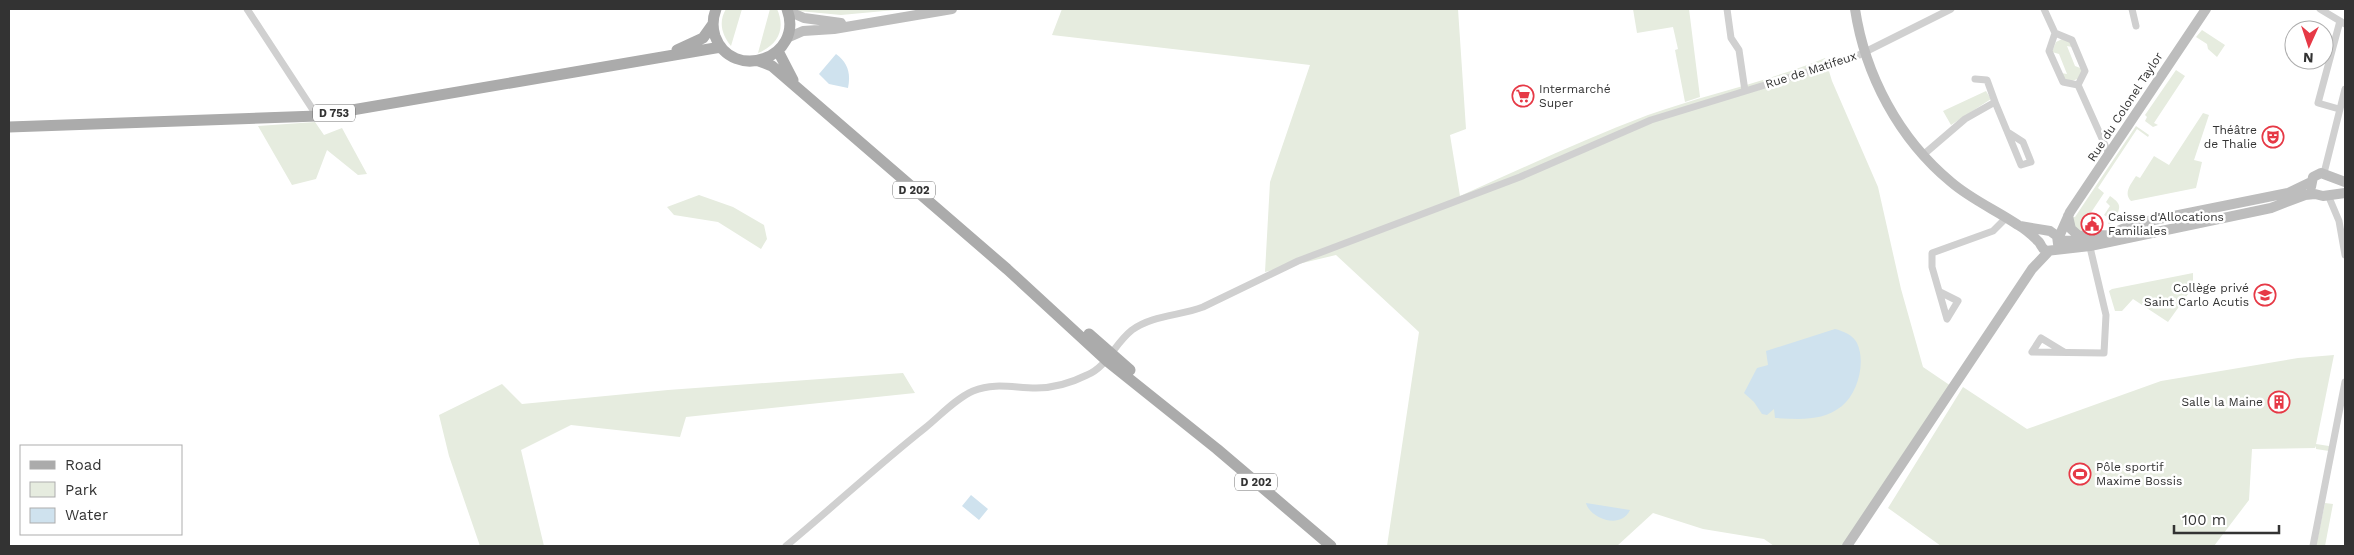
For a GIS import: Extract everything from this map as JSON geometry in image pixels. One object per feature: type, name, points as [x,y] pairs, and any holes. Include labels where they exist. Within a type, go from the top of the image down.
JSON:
[{"type":"main road","points":[[716,9],[713,24],[714,32],[721,47],[738,59],[759,61],[778,51],[787,38],[790,27],[787,10]]},
{"type":"main road","points":[[787,38],[803,31],[834,29],[952,9]]},
{"type":"main road","points":[[1855,9],[1865,51],[1888,106],[1904,131],[1923,155],[1952,183],[2006,218],[2019,225],[2056,234],[2055,245]]},
{"type":"main road","name":"Rue du Colonel Taylor","points":[[1847,546],[2032,269],[2055,245],[2067,217],[2206,9]]},
{"type":"main road","points":[[787,10],[804,18],[821,21],[862,23]]},
{"type":"main road","name":"D 753","points":[[655,58],[703,38],[713,24]]},
{"type":"main road","name":"D 753","points":[[9,128],[316,116],[721,47]]},
{"type":"main road","name":"D 202","points":[[778,51],[795,86]]},
{"type":"main road","name":"D 202","points":[[759,61],[772,66],[1035,293],[1080,327],[1109,357],[1164,400],[1181,419],[1330,546]]},
{"type":"main road","points":[[2328,175],[2334,185],[2329,194]]},
{"type":"main road","points":[[2089,243],[2134,224],[2288,193],[2311,182],[2315,176],[2328,175],[2345,182]]},
{"type":"main road","points":[[2311,182],[2311,187],[2316,194]]},
{"type":"main road","points":[[2019,225],[2043,250],[2055,245],[2089,243],[2271,208],[2305,195],[2316,194],[2320,196],[2345,193]]},
{"type":"main road","points":[[2067,217],[2071,229],[2079,236],[2112,234]]},
{"type":"main road","name":"Rue du Colonel Taylor","points":[[2047,232],[2067,217]]},
{"type":"main road","points":[[2039,244],[2041,234],[2047,232]]},
{"type":"main road","name":"Rue du Colonel Taylor","points":[[2032,269],[2039,244]]},
{"type":"street","points":[[247,9],[316,116]]},
{"type":"street","points":[[1727,9],[1731,38],[1739,50],[1745,91]]},
{"type":"street","points":[[2044,9],[2054,33],[2049,51],[2063,82],[2078,86]]},
{"type":"street","points":[[2132,9],[2136,26]]},
{"type":"street","points":[[2320,9],[2343,22],[2318,103],[2340,110]]},
{"type":"street","name":"Rue de Matifeux","points":[[786,546],[896,451],[956,402],[972,392],[989,386],[1006,385],[1035,388],[1068,384],[1090,374],[1109,357],[1130,332],[1140,325],[1160,317],[1203,307],[1298,261],[1520,177],[1652,120],[1853,58],[1947,10]]},
{"type":"street","points":[[2054,33],[2072,40],[2085,71],[2078,86],[2109,154]]},
{"type":"street","points":[[1975,79],[1987,80],[2009,133]]},
{"type":"street","points":[[2328,175],[2345,89]]},
{"type":"street","points":[[1923,155],[1965,119],[1995,102]]},
{"type":"street","points":[[2329,194],[2339,221],[2345,255]]},
{"type":"street","points":[[1940,292],[1932,268],[1932,253],[1993,231],[2006,218]]},
{"type":"street","points":[[2064,352],[2104,353],[2106,315],[2089,243]]},
{"type":"street","points":[[2313,546],[2345,382]]},
{"type":"green space","points":[[726,9],[742,9],[731,46],[722,28],[722,19]]},
{"type":"green space","points":[[770,9],[777,9],[781,23],[780,30],[771,46],[758,53]]},
{"type":"green space","points":[[798,9],[906,9],[841,15],[799,11]]},
{"type":"green space","points":[[1062,9],[1458,9],[1466,129],[1450,135],[1460,196],[1624,124],[1825,58],[1832,81],[1878,187],[1901,289],[1923,367],[1951,386],[1843,546],[1774,546],[1764,539],[1703,529],[1653,513],[1617,546],[1387,546],[1419,332],[1336,255],[1265,272],[1270,182],[1310,65],[1052,35]]},
{"type":"green space","points":[[1633,9],[1689,9],[1700,97],[1685,102],[1675,50],[1678,49],[1673,27],[1637,33]]},
{"type":"green space","points":[[2202,30],[2225,45],[2217,57],[2208,49],[2207,44],[2196,37]]},
{"type":"green space","points":[[2062,39],[2070,42],[2072,47],[2067,46],[2075,66],[2083,69],[2080,78],[2072,81],[2064,79],[2061,73],[2067,74],[2059,54],[2052,52],[2056,42]]},
{"type":"green space","points":[[2176,70],[2185,76],[2154,123],[2158,125],[2153,127],[2145,121],[2147,117],[2145,115]]},
{"type":"green space","points":[[1986,91],[1991,99],[1951,125],[1943,111]]},
{"type":"green space","points":[[2203,113],[2209,115],[2194,160],[2202,162],[2196,188],[2131,201],[2128,192],[2136,176],[2140,178],[2154,156],[2169,165]]},
{"type":"green space","points":[[315,122],[324,135],[342,128],[367,174],[358,175],[327,150],[316,179],[292,185],[258,126]]},
{"type":"green space","points":[[2136,126],[2149,135],[2148,137],[2137,129],[2098,188],[2104,193],[2082,226],[2092,232],[2097,226],[2099,233],[2084,234],[2073,226],[2073,217],[2075,217]]},
{"type":"green space","points":[[699,195],[733,207],[764,225],[767,239],[761,249],[718,222],[674,215],[667,207]]},
{"type":"green space","points":[[2110,196],[2118,203],[2119,208],[2117,222],[2108,224],[2110,219],[2104,215],[2110,206],[2106,202]]},
{"type":"green space","points":[[2193,273],[2193,287],[2168,322],[2133,299],[2122,311],[2115,311],[2109,291],[2112,289]]},
{"type":"green space","name":"Pôle sportif Maxime Bossis","points":[[2334,355],[2316,444],[2329,446],[2329,451],[2316,449],[2316,446],[2315,448],[2252,449],[2249,500],[2214,546],[1941,546],[1888,508],[1963,387],[2027,429],[2161,381],[2298,358]]},
{"type":"green space","points":[[903,373],[915,393],[686,417],[680,437],[571,425],[521,450],[544,546],[480,546],[449,456],[439,415],[502,384],[522,404],[668,390]]},
{"type":"green space","points":[[2325,503],[2333,504],[2325,546],[2316,546]]},
{"type":"water","points":[[836,54],[848,69],[848,88],[829,84],[819,74]]},
{"type":"water","points":[[1835,329],[1853,338],[1860,351],[1859,377],[1848,400],[1834,411],[1818,417],[1801,419],[1775,418],[1774,409],[1767,415],[1762,414],[1754,402],[1744,393],[1757,368],[1768,365],[1766,351]]},
{"type":"water","points":[[971,495],[988,509],[979,520],[962,506]]},
{"type":"water","points":[[1586,503],[1630,510],[1619,520],[1605,520],[1593,513]]},
{"type":"place","name":"Intermarché Super","points":[[1523,96]]},
{"type":"place","name":"Théâtre de Thalie","points":[[2273,137]]},
{"type":"place","name":"Caisse d'Allocations Familiales","points":[[2092,224]]},
{"type":"place","name":"Collège privé Saint Carlo Acutis","points":[[2265,295]]},
{"type":"place","name":"Salle la Maine","points":[[2279,402]]},
{"type":"place","name":"Pôle sportif Maxime Bossis","points":[[2080,474]]}]
